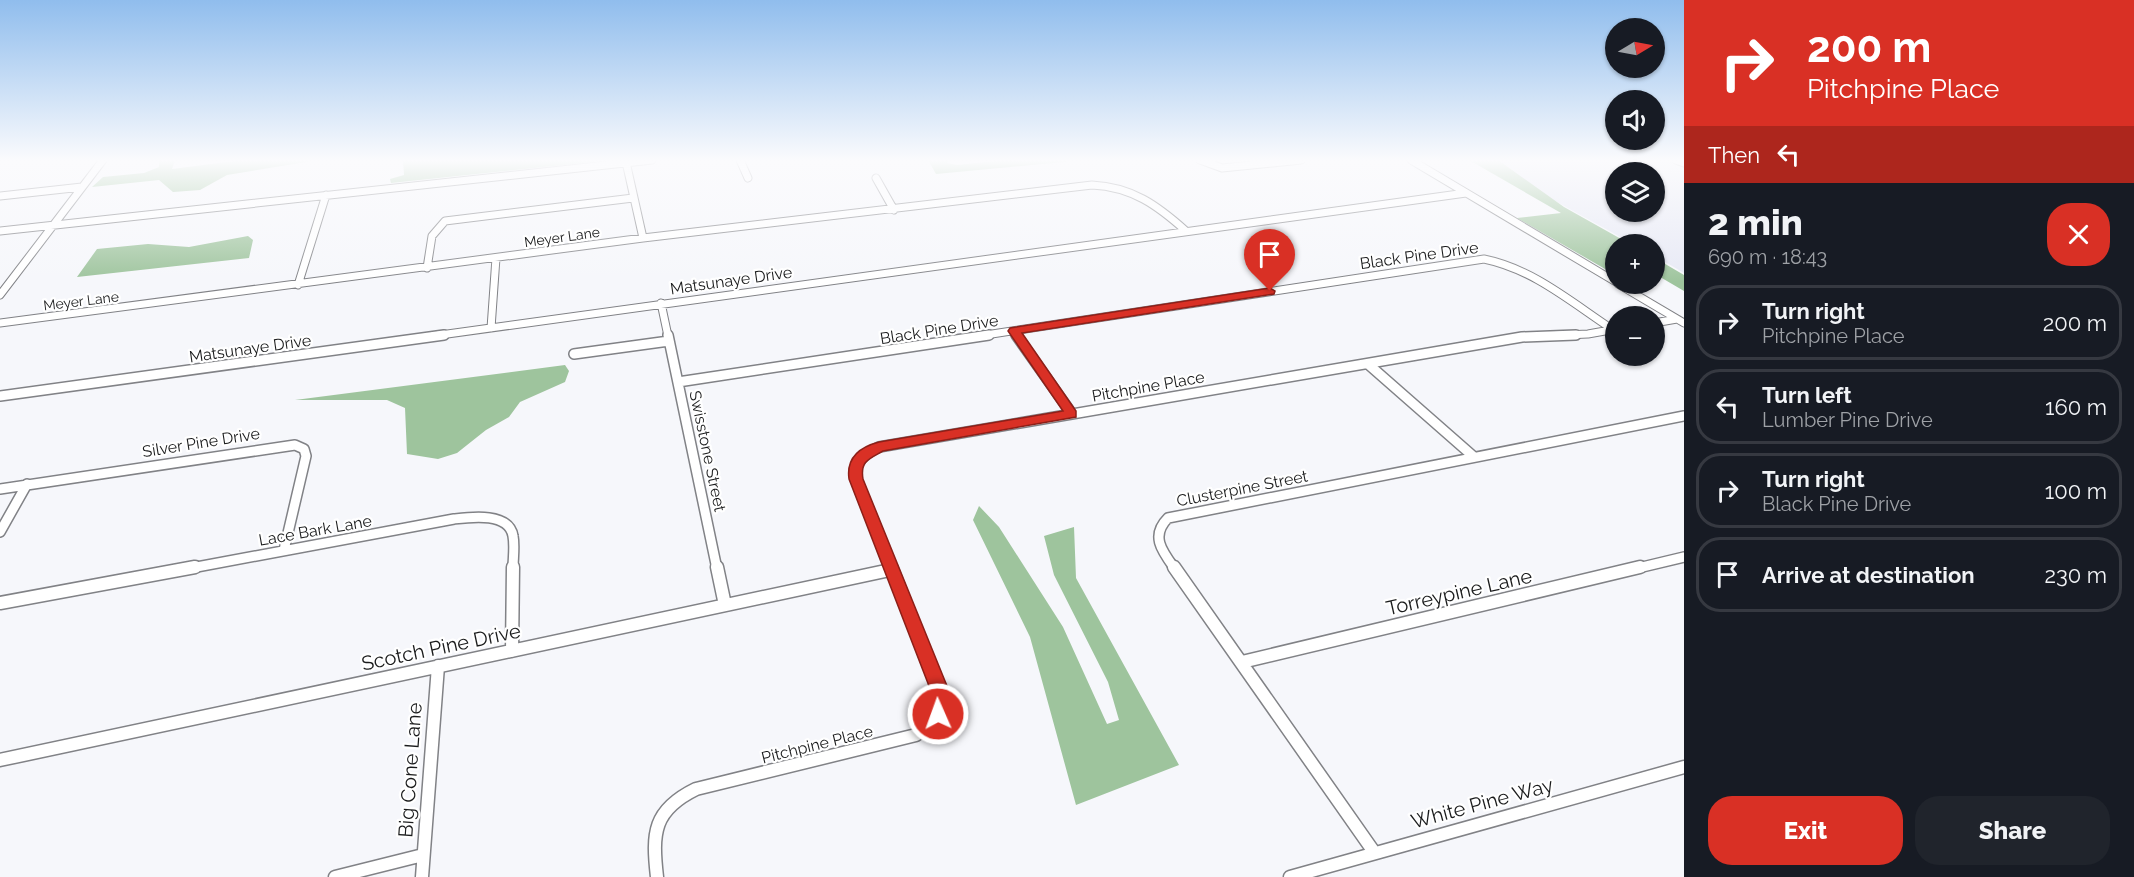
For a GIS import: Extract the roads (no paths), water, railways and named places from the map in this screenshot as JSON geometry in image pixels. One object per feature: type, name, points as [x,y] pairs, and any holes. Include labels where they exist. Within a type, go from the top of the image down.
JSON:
[{"type":"street","points":[[0,295],[71,201]]},
{"type":"street","points":[[0,231],[272,201]]},
{"type":"street","points":[[298,285],[324,201]]},
{"type":"street","points":[[427,268],[431,235],[434,228],[446,221],[609,201]]},
{"type":"street","points":[[634,201],[643,238]]},
{"type":"street","points":[[889,201],[894,210]]},
{"type":"street","name":"Meyer Lane","points":[[0,323],[643,238],[971,201]]},
{"type":"street","name":"Meyer Lane","points":[[1152,201],[1186,231]]},
{"type":"street","name":"Matsunaye Drive","points":[[0,396],[1408,201]]},
{"type":"street","points":[[1479,201],[1605,276]]},
{"type":"street","points":[[491,328],[496,258]]},
{"type":"street","name":"Black Pine Drive","points":[[678,382],[1484,259],[1511,264],[1605,323]]},
{"type":"street","points":[[1635,294],[1680,321]]},
{"type":"street","name":"Swisstone Street","points":[[661,303],[725,605]]},
{"type":"street","points":[[1665,322],[1680,321]]},
{"type":"street","points":[[1014,331],[1072,414]]},
{"type":"street","name":"Pitchpine Place","points":[[657,877],[654,848],[656,826],[663,809],[676,797],[696,789],[916,735],[929,727],[938,714],[941,702],[938,686],[890,570],[856,479],[854,468],[858,459],[879,447],[1522,337],[1580,335],[1605,331]]},
{"type":"street","points":[[574,354],[669,341]]},
{"type":"street","points":[[1368,364],[1474,457]]},
{"type":"street","name":"Clusterpine Street","points":[[1374,852],[1166,556],[1158,538],[1159,527],[1168,518],[1684,416]]},
{"type":"street","name":"Silver Pine Drive","points":[[0,489],[295,445],[303,449],[306,456],[284,550]]},
{"type":"street","points":[[0,532],[27,484]]},
{"type":"street","name":"Lace Bark Lane","points":[[0,603],[284,550],[473,518],[499,518],[508,523],[513,533],[512,651]]},
{"type":"street","name":"Torreypine Lane","points":[[1242,662],[1684,557]]},
{"type":"street","name":"Scotch Pine Drive","points":[[0,760],[890,570]]},
{"type":"street","name":"Big Cone Lane","points":[[422,877],[438,666]]},
{"type":"street","name":"White Pine Way","points":[[1290,877],[1684,767]]},
{"type":"street","points":[[335,877],[423,855]]}]
